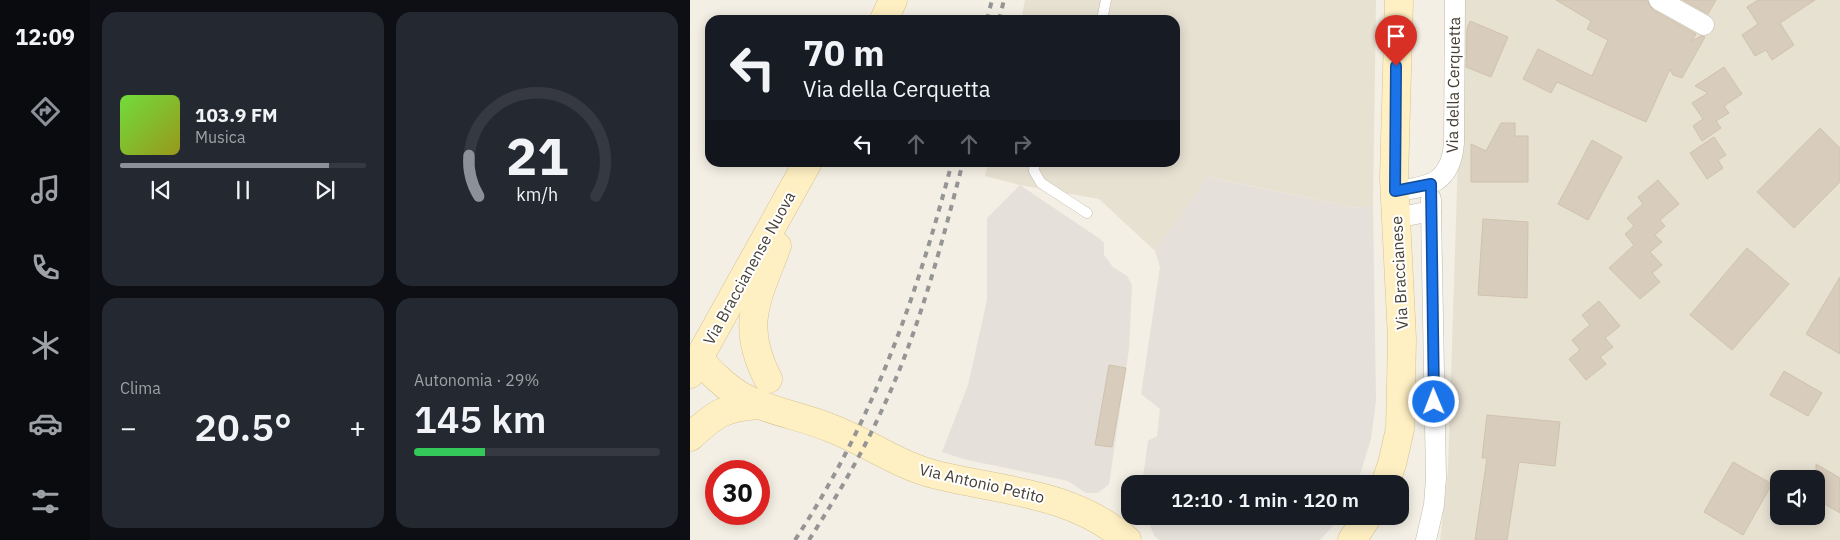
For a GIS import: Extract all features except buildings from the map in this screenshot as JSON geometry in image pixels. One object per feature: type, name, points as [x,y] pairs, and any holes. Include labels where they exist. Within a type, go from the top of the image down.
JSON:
[{"type":"street","points":[[886,15],[893,0]]},
{"type":"street","name":"Via Braccianese","points":[[1388,475],[1400,428],[1402,339],[1395,191],[1399,0]]},
{"type":"street","name":"Via della Cerquetta","points":[[1431,184],[1445,172],[1454,149],[1455,0]]},
{"type":"street","points":[[1659,0],[1704,25]]},
{"type":"street","name":"Via Braccianense Nuova","points":[[694,366],[805,167]]},
{"type":"street","points":[[768,379],[757,357],[751,325],[758,296],[806,167]]},
{"type":"street","points":[[1395,191],[1431,184],[1436,478],[1434,505],[1426,540]]},
{"type":"street","points":[[1396,218],[1431,211]]},
{"type":"street","name":"Via Antonio Petito","points":[[694,366],[768,379],[786,396],[834,429],[907,466],[957,480],[1053,499],[1101,521],[1119,537]]},
{"type":"street","name":"Via Antonio Petito","points":[[694,366],[717,378],[740,395],[759,405],[834,429]]},
{"type":"street","points":[[690,437],[719,413],[736,406],[759,405]]},
{"type":"lane","points":[[1103,15],[1106,0]]},
{"type":"lane","points":[[1034,167],[1034,171],[1041,183],[1087,213]]},
{"type":"shaded area","points":[[1025,0],[1376,0],[1373,205],[1356,208],[1209,177],[1155,251],[1099,199],[1020,185],[985,176],[987,167],[1180,167],[1180,15],[1022,15]]},
{"type":"shaded area","points":[[1463,0],[1840,0],[1840,540],[1440,540],[1448,470]]},
{"type":"shaded area","points":[[1208,177],[1356,208],[1373,205],[1376,401],[1371,439],[1360,475],[1143,475],[1148,441],[1157,436],[1160,409],[1141,394],[1160,267],[1155,251]]},
{"type":"shaded area","points":[[1020,185],[1100,239],[1104,243],[1104,255],[1113,267],[1127,276],[1132,285],[1129,349],[1109,484],[1098,493],[1086,493],[1068,481],[963,459],[942,452],[968,385],[987,300],[987,218]]},
{"type":"shaded area","points":[[1150,525],[1334,525],[1320,540],[1159,540],[1154,535]]},
{"type":"railway","points":[[988,15],[992,0]]},
{"type":"railway","points":[[1000,15],[1004,0]]},
{"type":"railway","points":[[795,540],[847,451],[889,358],[924,262],[951,167]]},
{"type":"railway","points":[[809,540],[856,462],[894,384],[928,290],[962,167]]},
{"type":"route","points":[[1396,66],[1395,191],[1424,187],[1431,184],[1434,402]]}]
